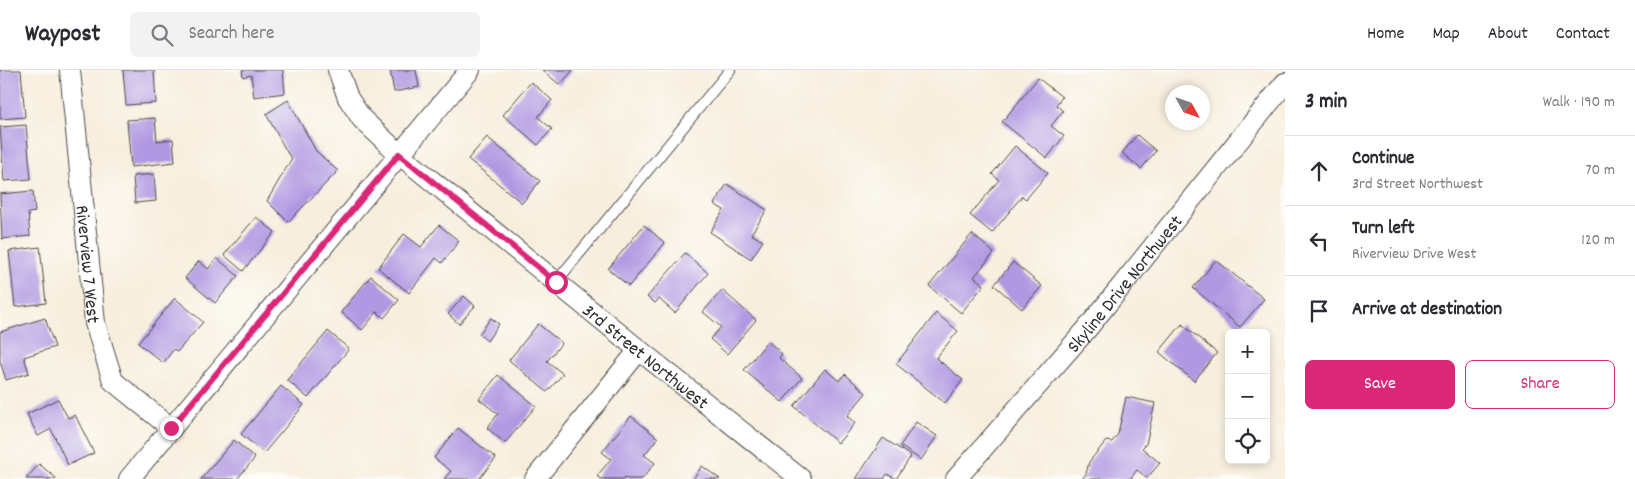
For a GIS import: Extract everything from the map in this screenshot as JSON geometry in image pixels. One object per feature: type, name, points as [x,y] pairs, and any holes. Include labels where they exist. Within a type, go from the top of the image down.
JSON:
[{"type":"street","name":"Riverview 7 West","points":[[70,70],[95,323],[113,381],[171,428]]},
{"type":"street","name":"3rd Street Northwest","points":[[338,70],[348,98],[362,119],[399,154],[639,350],[801,479]]},
{"type":"street","points":[[129,479],[470,70]]},
{"type":"street","name":"Skyline Drive Northwest","points":[[956,479],[1086,330],[1285,83]]},
{"type":"street","points":[[535,479],[639,350]]},
{"type":"lane","points":[[556,282],[730,70]]},
{"type":"building","points":[[0,70],[21,70],[25,117],[0,119]]},
{"type":"building","points":[[123,70],[154,70],[156,103],[126,105]]},
{"type":"building","points":[[242,70],[283,70],[285,93],[254,97],[251,75],[243,77]]},
{"type":"building","points":[[390,70],[416,70],[419,87],[394,92]]},
{"type":"building","points":[[542,70],[573,70],[560,85]]},
{"type":"building","points":[[1038,78],[1062,97],[1056,105],[1063,111],[1051,126],[1064,136],[1047,158],[1002,122]]},
{"type":"building","points":[[531,82],[552,100],[538,117],[552,129],[538,145],[503,115]]},
{"type":"building","points":[[288,100],[316,151],[338,171],[288,222],[267,201],[292,158],[266,114]]},
{"type":"building","points":[[155,118],[157,141],[173,139],[175,162],[131,167],[127,120]]},
{"type":"building","points":[[26,125],[31,179],[4,181],[0,127]]},
{"type":"building","points":[[1137,135],[1156,151],[1141,169],[1122,153]]},
{"type":"building","points":[[487,137],[540,181],[522,203],[468,159]]},
{"type":"building","points":[[1015,146],[1048,173],[1026,199],[1022,196],[992,233],[970,215],[999,180],[992,174]]},
{"type":"building","points":[[154,174],[156,201],[135,203],[133,176]]},
{"type":"building","points":[[727,184],[767,210],[751,234],[763,241],[751,259],[710,232],[724,210],[714,204]]},
{"type":"building","points":[[33,191],[35,212],[28,213],[30,236],[2,239],[0,194]]},
{"type":"building","points":[[256,217],[275,232],[243,271],[224,255]]},
{"type":"building","points":[[439,225],[459,241],[442,263],[436,258],[409,293],[378,268],[404,234],[421,247]]},
{"type":"building","points":[[644,225],[665,243],[629,286],[608,269]]},
{"type":"building","points":[[972,234],[994,253],[974,277],[984,285],[961,313],[929,286]]},
{"type":"building","points":[[40,247],[46,303],[15,307],[9,251]]},
{"type":"building","points":[[685,253],[708,273],[675,313],[659,299],[655,303],[647,297]]},
{"type":"building","points":[[217,258],[238,276],[215,303],[185,278],[199,261],[208,269]]},
{"type":"building","points":[[1216,260],[1264,299],[1240,327],[1193,288]]},
{"type":"building","points":[[1013,262],[1042,286],[1022,309],[994,285]]},
{"type":"building","points":[[371,276],[399,300],[384,318],[377,312],[362,330],[341,312]]},
{"type":"building","points":[[722,290],[756,320],[727,354],[710,339],[721,327],[703,312]]},
{"type":"building","points":[[464,296],[475,306],[459,324],[448,314]]},
{"type":"building","points":[[175,298],[203,322],[177,352],[174,349],[163,363],[138,343]]},
{"type":"building","points":[[936,313],[958,331],[936,358],[963,380],[945,403],[896,364]]},
{"type":"building","points":[[45,318],[55,347],[24,357],[29,373],[6,380],[0,361],[0,332]]},
{"type":"building","points":[[491,318],[499,324],[487,341],[479,334]]},
{"type":"building","points":[[538,324],[562,343],[547,361],[563,374],[547,392],[509,360]]},
{"type":"building","points":[[1182,324],[1217,353],[1194,381],[1159,352]]},
{"type":"building","points":[[328,331],[349,349],[308,398],[287,380]]},
{"type":"building","points":[[768,341],[782,354],[779,358],[802,378],[782,402],[744,370]]},
{"type":"building","points":[[825,369],[839,381],[845,374],[866,393],[847,416],[855,423],[838,443],[794,406]]},
{"type":"building","points":[[498,375],[536,406],[505,443],[487,428],[498,414],[479,399]]},
{"type":"building","points":[[281,386],[304,405],[264,453],[241,434]]},
{"type":"building","points":[[1126,397],[1155,403],[1146,444],[1142,448],[1160,463],[1147,478],[1137,470],[1130,479],[1082,479],[1086,474],[1089,462],[1106,441],[1112,442],[1118,434]]},
{"type":"building","points":[[58,399],[68,418],[75,415],[94,453],[68,465],[51,429],[38,436],[27,414]]},
{"type":"building","points":[[631,416],[658,438],[644,455],[655,463],[642,479],[628,479],[625,477],[624,479],[601,479],[597,476],[611,459],[602,452]]},
{"type":"building","points":[[916,422],[937,436],[921,460],[900,446]]},
{"type":"building","points":[[458,428],[496,458],[479,479],[444,479],[451,471],[434,458]]},
{"type":"building","points":[[883,438],[911,456],[896,479],[887,474],[884,479],[856,479]]},
{"type":"building","points":[[234,440],[255,458],[237,479],[201,479]]},
{"type":"building","points":[[39,464],[57,479],[26,479]]},
{"type":"building","points":[[702,466],[720,479],[693,479]]},
{"type":"route","points":[[171,428],[399,154],[556,282]]}]
